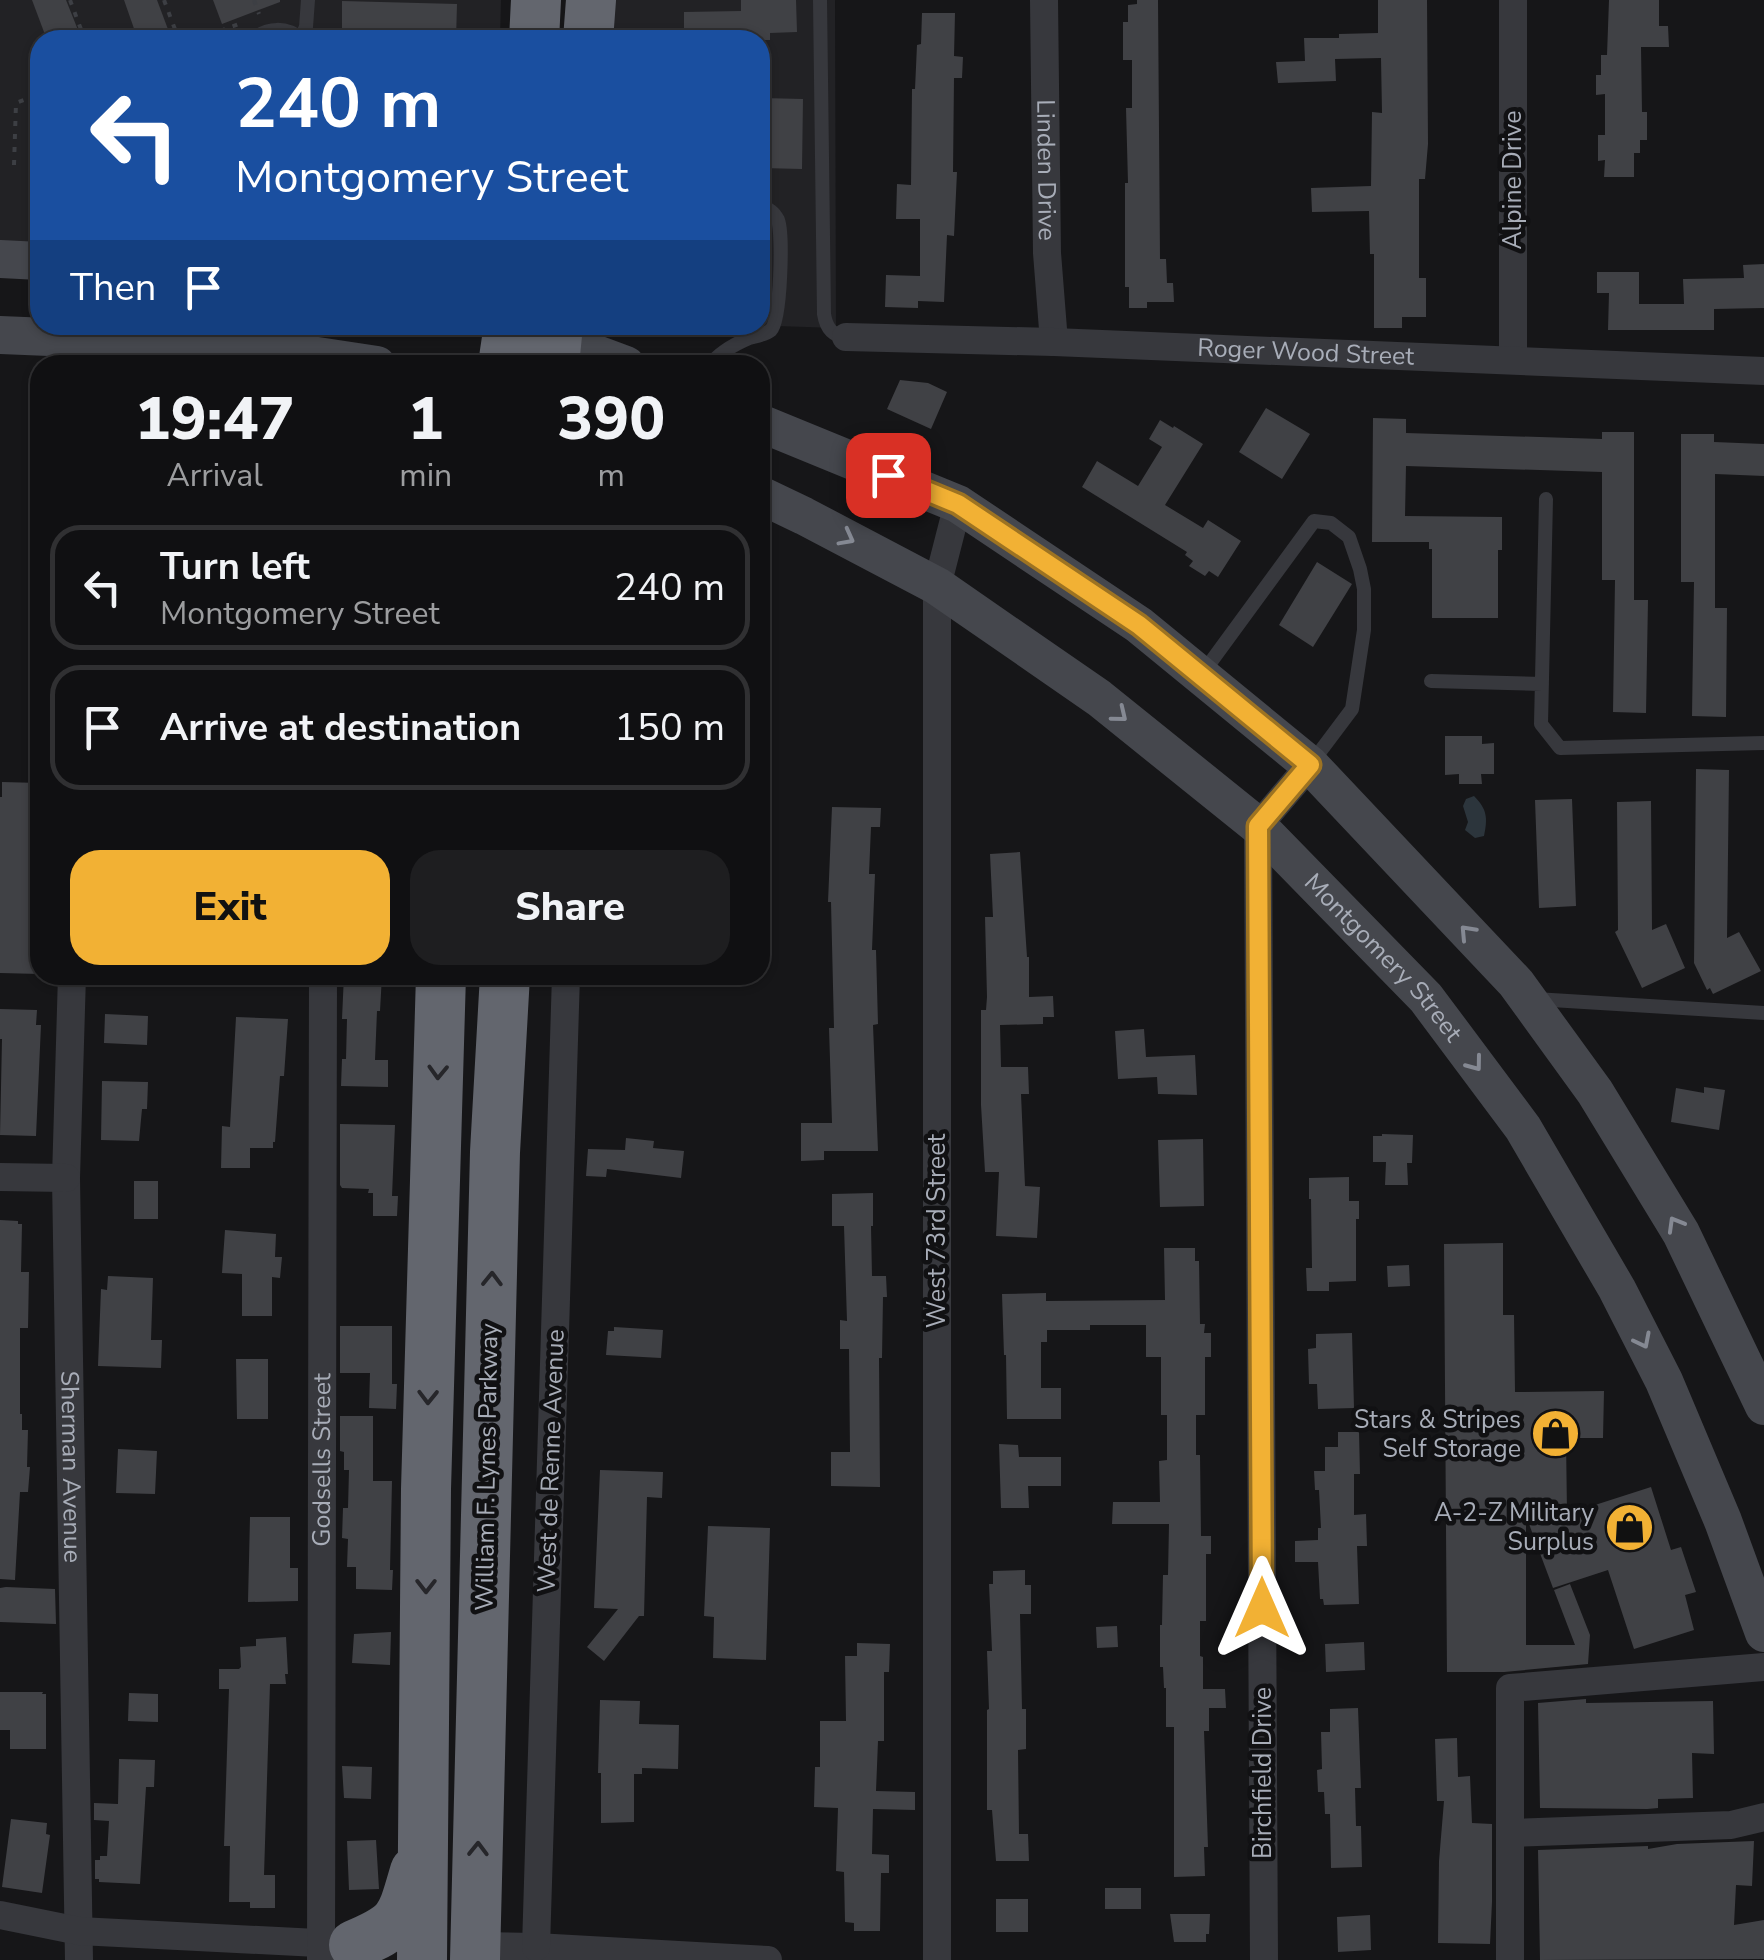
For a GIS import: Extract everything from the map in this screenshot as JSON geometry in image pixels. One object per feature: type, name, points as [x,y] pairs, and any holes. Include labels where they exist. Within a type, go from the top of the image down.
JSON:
[{"type":"highway","points":[[534,30],[536,0]]},
{"type":"highway","points":[[588,30],[590,0]]},
{"type":"highway","points":[[514,355],[538,336]]},
{"type":"highway","points":[[422,1960],[426,1489],[441,985]]},
{"type":"highway","name":"William F. Lynes Parkway","points":[[475,1953],[495,1152],[504,985]]},
{"type":"highway","points":[[348,1952],[386,1931],[400,1917],[424,1842]]},
{"type":"street","name":"Linden Drive","points":[[1044,0],[1047,253],[1054,342]]},
{"type":"street","name":"Alpine Drive","points":[[1512,0],[1513,360]]},
{"type":"street","points":[[1,258],[30,260]]},
{"type":"street","points":[[0,335],[255,355]]},
{"type":"street","points":[[538,336],[596,355]]},
{"type":"street","name":"Roger Wood Street","points":[[846,336],[1764,371]]},
{"type":"street","points":[[770,426],[958,504],[1139,625],[1310,765],[1516,983],[1595,1092],[1681,1233],[1764,1406]]},
{"type":"street","name":"Montgomery Street","points":[[770,500],[937,586],[1099,698],[1258,826],[1426,998],[1523,1128],[1617,1289],[1664,1381],[1723,1521],[1764,1633]]},
{"type":"street","name":"West 73rd Street","points":[[937,1960],[937,586],[958,504]]},
{"type":"street","points":[[1258,826],[1310,765]]},
{"type":"street","name":"Birchfield Drive","points":[[1258,826],[1264,1960]]},
{"type":"street","name":"Sherman Avenue","points":[[72,985],[66,1178],[79,1960]]},
{"type":"street","name":"Godsells Street","points":[[323,985],[348,1952]]},
{"type":"street","name":"West de Renne Avenue","points":[[536,1947],[566,985]]},
{"type":"street","points":[[0,1177],[66,1178]]},
{"type":"street","points":[[1510,1960],[1510,1688],[1764,1668]]},
{"type":"street","points":[[1510,1833],[1730,1825],[1764,1817]]},
{"type":"street","points":[[0,1916],[79,1931],[348,1952]]},
{"type":"street","points":[[475,1953],[536,1947],[768,1960]]},
{"type":"lane","points":[[305,30],[308,0]]},
{"type":"lane","points":[[820,0],[824,314],[830,330],[846,336]]},
{"type":"lane","points":[[770,210],[777,216],[780,230],[779,306],[770,331]]},
{"type":"lane","points":[[719,355],[760,335]]},
{"type":"lane","points":[[1546,499],[1542,724],[1560,748],[1764,743]]},
{"type":"lane","points":[[1201,676],[1314,521],[1330,523],[1349,537],[1364,589],[1364,630],[1352,708],[1310,765]]},
{"type":"lane","points":[[1431,680],[1542,684]]},
{"type":"lane","points":[[1527,998],[1764,1013]]},
{"type":"path","points":[[70,0],[81,30]]},
{"type":"path","points":[[164,0],[175,30]]},
{"type":"path","points":[[254,0],[260,16]]},
{"type":"path","points":[[223,30],[247,21]]},
{"type":"path","points":[[14,164],[16,103],[30,98]]},
{"type":"shaded area","points":[[0,0],[501,0],[500,30],[30,30],[30,248],[0,247]]},
{"type":"shaded area","points":[[611,0],[835,0],[836,328],[770,326],[770,30],[610,30]]},
{"type":"shaded area","points":[[1474,796],[1486,819],[1484,836],[1475,838],[1465,830],[1468,822],[1463,806],[1466,799]]},
{"type":"building","points":[[32,0],[66,0],[78,30],[43,30]]},
{"type":"building","points":[[124,0],[157,0],[168,30],[134,30]]},
{"type":"building","points":[[213,0],[280,0],[280,2],[222,24]]},
{"type":"building","points":[[741,0],[796,0],[797,32],[684,30],[684,12],[741,11]]},
{"type":"building","points":[[1137,0],[1158,0],[1160,259],[1166,259],[1167,283],[1173,283],[1174,302],[1147,302],[1147,308],[1129,308],[1129,287],[1125,287],[1126,108],[1132,108],[1132,60],[1123,60],[1123,22],[1128,22],[1128,5],[1137,4]]},
{"type":"building","points":[[1378,0],[1427,0],[1428,144],[1425,179],[1419,179],[1419,278],[1426,278],[1426,317],[1402,317],[1402,328],[1374,328],[1374,254],[1370,254],[1369,211],[1312,212],[1311,188],[1371,186],[1372,112],[1382,113],[1381,58],[1335,59],[1336,81],[1278,83],[1276,62],[1305,61],[1304,38],[1378,33]]},
{"type":"building","points":[[1609,0],[1659,0],[1659,26],[1668,26],[1669,47],[1641,47],[1642,112],[1647,112],[1647,140],[1640,140],[1640,153],[1634,153],[1634,177],[1604,177],[1605,160],[1598,161],[1598,135],[1605,135],[1605,94],[1596,95],[1596,75],[1601,75],[1601,55],[1607,55]]},
{"type":"building","points":[[342,1],[457,4],[456,30],[342,30]]},
{"type":"building","points":[[922,13],[955,13],[954,56],[963,57],[962,78],[954,78],[954,236],[947,235],[944,302],[918,301],[918,308],[885,307],[886,275],[920,276],[920,219],[896,219],[897,184],[911,185],[912,89],[917,45],[921,44]]},
{"type":"building","points":[[770,98],[803,99],[802,169],[770,168]]},
{"type":"building","points":[[1764,264],[1764,308],[1714,309],[1714,330],[1608,330],[1609,293],[1597,293],[1597,272],[1639,272],[1639,304],[1684,304],[1683,279],[1744,278],[1743,265]]},
{"type":"building","points":[[900,380],[928,383],[947,392],[931,429],[887,409]]},
{"type":"building","points":[[1266,408],[1310,434],[1282,479],[1239,452]]},
{"type":"building","points":[[1373,418],[1406,419],[1406,433],[1602,439],[1602,432],[1634,432],[1634,600],[1648,600],[1646,713],[1613,712],[1615,580],[1602,580],[1602,472],[1406,466],[1405,516],[1502,517],[1498,618],[1432,618],[1429,542],[1372,542]]},
{"type":"building","points":[[1160,420],[1203,444],[1165,505],[1203,528],[1208,520],[1241,541],[1218,577],[1209,571],[1205,576],[1189,566],[1193,561],[1185,555],[1187,552],[1082,487],[1097,461],[1138,486],[1162,447],[1149,439]]},
{"type":"building","points":[[1681,434],[1714,434],[1714,442],[1764,444],[1764,476],[1715,474],[1715,608],[1727,608],[1726,717],[1692,716],[1694,582],[1681,582]]},
{"type":"building","points":[[1317,562],[1352,584],[1313,647],[1279,625]]},
{"type":"building","points":[[1445,736],[1482,736],[1482,744],[1494,743],[1494,774],[1481,774],[1482,784],[1459,784],[1459,774],[1445,775]]},
{"type":"building","points":[[1696,769],[1729,770],[1727,938],[1739,932],[1761,971],[1713,994],[1710,988],[1707,990],[1694,963]]},
{"type":"building","points":[[2,782],[30,783],[30,974],[0,973]]},
{"type":"building","points":[[1572,799],[1576,906],[1539,908],[1535,800]]},
{"type":"building","points":[[1651,801],[1652,930],[1666,924],[1685,968],[1642,988],[1615,932],[1617,802]]},
{"type":"building","points":[[832,807],[881,808],[880,827],[871,827],[869,874],[875,874],[872,950],[876,950],[878,1024],[873,1025],[878,1151],[824,1151],[824,1160],[801,1161],[801,1123],[832,1123],[829,1028],[834,1028],[828,902]]},
{"type":"building","points":[[1020,852],[1029,997],[1053,996],[1054,1017],[1043,1017],[1043,1024],[1000,1025],[1001,1067],[1028,1067],[1029,1094],[1021,1094],[1025,1186],[1040,1187],[1037,1238],[996,1236],[999,1172],[985,1172],[981,1105],[981,1010],[986,1010],[987,997],[985,917],[993,917],[990,854]]},
{"type":"building","points":[[344,985],[381,985],[375,1060],[388,1060],[388,1087],[341,1086],[347,1019],[342,1019]]},
{"type":"building","points":[[0,1009],[37,1010],[36,1025],[41,1025],[36,1136],[0,1135]]},
{"type":"building","points":[[105,1014],[148,1016],[147,1045],[104,1043]]},
{"type":"building","points":[[236,1017],[288,1019],[284,1076],[280,1076],[273,1148],[250,1148],[250,1168],[221,1168],[222,1126],[230,1127]]},
{"type":"building","points":[[1144,1029],[1146,1057],[1195,1055],[1197,1095],[1158,1094],[1157,1077],[1118,1079],[1115,1031]]},
{"type":"building","points":[[102,1081],[148,1082],[147,1109],[142,1109],[139,1141],[101,1140]]},
{"type":"building","points":[[1704,1087],[1725,1090],[1719,1130],[1671,1122],[1676,1088],[1704,1093]]},
{"type":"building","points":[[340,1124],[395,1125],[392,1196],[398,1196],[397,1216],[373,1216],[373,1193],[368,1193],[369,1189],[340,1185]]},
{"type":"building","points":[[1413,1135],[1412,1163],[1407,1163],[1408,1185],[1385,1185],[1386,1162],[1373,1162],[1373,1136]]},
{"type":"building","points":[[626,1138],[654,1141],[653,1148],[684,1151],[681,1178],[607,1169],[606,1177],[586,1176],[588,1149],[625,1150]]},
{"type":"building","points":[[1203,1139],[1204,1206],[1160,1207],[1158,1140]]},
{"type":"building","points":[[1349,1177],[1349,1201],[1359,1201],[1356,1281],[1329,1282],[1329,1291],[1307,1291],[1306,1268],[1312,1268],[1309,1178]]},
{"type":"building","points":[[134,1181],[158,1181],[158,1219],[134,1219]]},
{"type":"building","points":[[873,1193],[872,1276],[886,1276],[887,1297],[883,1297],[879,1358],[880,1487],[831,1486],[831,1452],[850,1452],[849,1349],[840,1349],[840,1320],[847,1321],[844,1226],[832,1226],[832,1194]]},
{"type":"building","points":[[0,1220],[22,1224],[21,1272],[29,1272],[28,1328],[20,1328],[20,1414],[22,1430],[28,1430],[30,1467],[28,1492],[20,1492],[15,1580],[0,1579]]},
{"type":"building","points":[[225,1230],[276,1234],[275,1257],[282,1257],[280,1278],[272,1277],[272,1316],[242,1316],[242,1274],[222,1273]]},
{"type":"building","points":[[1503,1243],[1503,1315],[1514,1315],[1515,1392],[1604,1391],[1603,1438],[1566,1438],[1567,1514],[1651,1487],[1671,1550],[1681,1547],[1696,1592],[1685,1595],[1694,1630],[1634,1649],[1608,1570],[1553,1588],[1526,1516],[1526,1645],[1575,1645],[1554,1590],[1570,1584],[1590,1635],[1588,1664],[1504,1672],[1447,1672],[1444,1244]]},
{"type":"building","points":[[1164,1248],[1195,1248],[1195,1261],[1199,1261],[1200,1324],[1205,1324],[1204,1333],[1211,1333],[1211,1357],[1205,1357],[1205,1415],[1196,1415],[1201,1536],[1211,1536],[1211,1554],[1206,1554],[1206,1621],[1200,1621],[1200,1656],[1203,1689],[1225,1689],[1226,1708],[1209,1708],[1209,1731],[1204,1731],[1208,1847],[1204,1847],[1205,1876],[1174,1877],[1174,1727],[1166,1727],[1166,1688],[1160,1667],[1169,1524],[1112,1524],[1113,1502],[1160,1502],[1159,1461],[1167,1460],[1167,1415],[1161,1415],[1161,1357],[1146,1357],[1146,1325],[1047,1330],[1047,1342],[1041,1342],[1041,1388],[1061,1388],[1061,1419],[1007,1419],[1002,1294],[1046,1293],[1046,1301],[1165,1300]]},
{"type":"building","points":[[1409,1265],[1410,1286],[1388,1287],[1387,1266]]},
{"type":"building","points":[[108,1276],[153,1278],[151,1340],[162,1340],[161,1368],[98,1366],[101,1289],[107,1290]]},
{"type":"building","points":[[340,1326],[392,1326],[396,1409],[369,1408],[370,1373],[340,1373]]},
{"type":"building","points":[[614,1327],[663,1330],[661,1358],[606,1355],[608,1331],[614,1331]]},
{"type":"building","points":[[1352,1333],[1354,1408],[1318,1409],[1317,1384],[1309,1384],[1308,1349],[1316,1348],[1316,1334]]},
{"type":"building","points":[[236,1359],[268,1359],[268,1419],[237,1419]]},
{"type":"building","points":[[340,1416],[373,1416],[373,1481],[392,1481],[392,1590],[356,1589],[356,1567],[347,1567],[348,1539],[342,1538],[349,1470],[344,1470],[344,1452],[340,1451]]},
{"type":"building","points":[[1338,1432],[1359,1432],[1360,1474],[1354,1474],[1354,1515],[1366,1514],[1367,1546],[1357,1546],[1359,1604],[1324,1605],[1320,1599],[1318,1562],[1295,1562],[1295,1541],[1318,1540],[1319,1490],[1315,1490],[1314,1471],[1325,1471],[1325,1447],[1338,1447]]},
{"type":"building","points":[[999,1444],[1018,1445],[1019,1457],[1061,1457],[1061,1486],[1028,1486],[1029,1508],[1001,1508]]},
{"type":"building","points":[[118,1449],[157,1451],[155,1494],[116,1493]]},
{"type":"building","points":[[600,1470],[663,1472],[662,1498],[647,1497],[644,1616],[639,1616],[604,1661],[587,1647],[618,1609],[594,1608]]},
{"type":"building","points":[[250,1517],[290,1517],[290,1568],[298,1568],[298,1601],[248,1602]]},
{"type":"building","points":[[708,1526],[770,1528],[766,1660],[713,1658],[714,1617],[704,1616]]},
{"type":"building","points":[[1025,1570],[1025,1585],[1031,1585],[1031,1614],[1020,1614],[1026,1749],[1018,1750],[1019,1834],[1028,1834],[1029,1861],[996,1861],[992,1810],[987,1810],[987,1651],[992,1651],[989,1584],[993,1584],[993,1571]]},
{"type":"building","points":[[0,1588],[55,1589],[56,1624],[0,1622]]},
{"type":"building","points":[[1117,1626],[1118,1647],[1097,1648],[1096,1627]]},
{"type":"building","points":[[391,1632],[390,1665],[352,1663],[354,1634]]},
{"type":"building","points":[[286,1637],[286,1684],[270,1684],[264,1875],[275,1875],[275,1908],[250,1908],[250,1902],[229,1902],[230,1846],[224,1846],[229,1689],[219,1689],[219,1669],[239,1669],[240,1647],[256,1646],[256,1639]]},
{"type":"building","points":[[1364,1642],[1365,1670],[1326,1672],[1325,1644]]},
{"type":"building","points":[[857,1643],[890,1644],[889,1672],[884,1672],[884,1741],[878,1741],[876,1791],[915,1792],[915,1810],[873,1809],[872,1854],[889,1855],[889,1873],[881,1873],[880,1931],[854,1931],[854,1923],[845,1922],[844,1872],[836,1871],[838,1808],[814,1807],[815,1767],[820,1767],[820,1721],[846,1721],[845,1656],[857,1656]]},
{"type":"building","points":[[0,1692],[46,1694],[46,1749],[10,1749],[10,1730],[0,1730]]},
{"type":"building","points":[[129,1693],[158,1694],[158,1722],[128,1721]]},
{"type":"building","points":[[1586,1699],[1586,1703],[1713,1701],[1714,1754],[1692,1753],[1693,1798],[1658,1799],[1658,1808],[1647,1809],[1540,1808],[1538,1703]]},
{"type":"building","points":[[600,1700],[640,1701],[639,1724],[679,1725],[678,1769],[642,1768],[642,1774],[634,1774],[634,1822],[601,1823]]},
{"type":"building","points":[[1358,1708],[1361,1788],[1355,1788],[1362,1867],[1331,1868],[1330,1814],[1325,1814],[1324,1792],[1318,1792],[1321,1732],[1330,1732],[1330,1709]]},
{"type":"building","points":[[1457,1738],[1458,1777],[1470,1776],[1472,1823],[1492,1824],[1490,1944],[1438,1943],[1444,1801],[1437,1801],[1435,1739]]},
{"type":"building","points":[[119,1759],[155,1760],[154,1787],[146,1787],[140,1884],[95,1879],[95,1860],[107,1856],[109,1821],[94,1820],[94,1803],[118,1804]]},
{"type":"building","points":[[342,1766],[372,1767],[371,1799],[344,1798]]},
{"type":"building","points":[[11,1819],[47,1823],[46,1834],[50,1835],[42,1893],[2,1887]]},
{"type":"building","points":[[376,1840],[379,1889],[349,1890],[347,1841]]},
{"type":"building","points":[[1754,1841],[1752,1886],[1736,1885],[1734,1925],[1764,1920],[1764,1959],[1540,1960],[1538,1850],[1648,1849]]},
{"type":"building","points":[[1105,1888],[1141,1888],[1141,1909],[1105,1909]]},
{"type":"building","points":[[996,1899],[1028,1899],[1028,1932],[996,1932]]},
{"type":"building","points":[[1170,1914],[1210,1914],[1206,1942],[1174,1942]]},
{"type":"building","points":[[1370,1915],[1371,1950],[1338,1952],[1337,1917]]},
{"type":"place","name":"Stars & Stripes Self Storage","points":[[1556,1434]]},
{"type":"place","name":"A-2-Z Military Surplus","points":[[1629,1527]]},
{"type":"route","points":[[888,475],[958,504],[1139,625],[1310,765],[1258,826],[1262,1608]]}]
